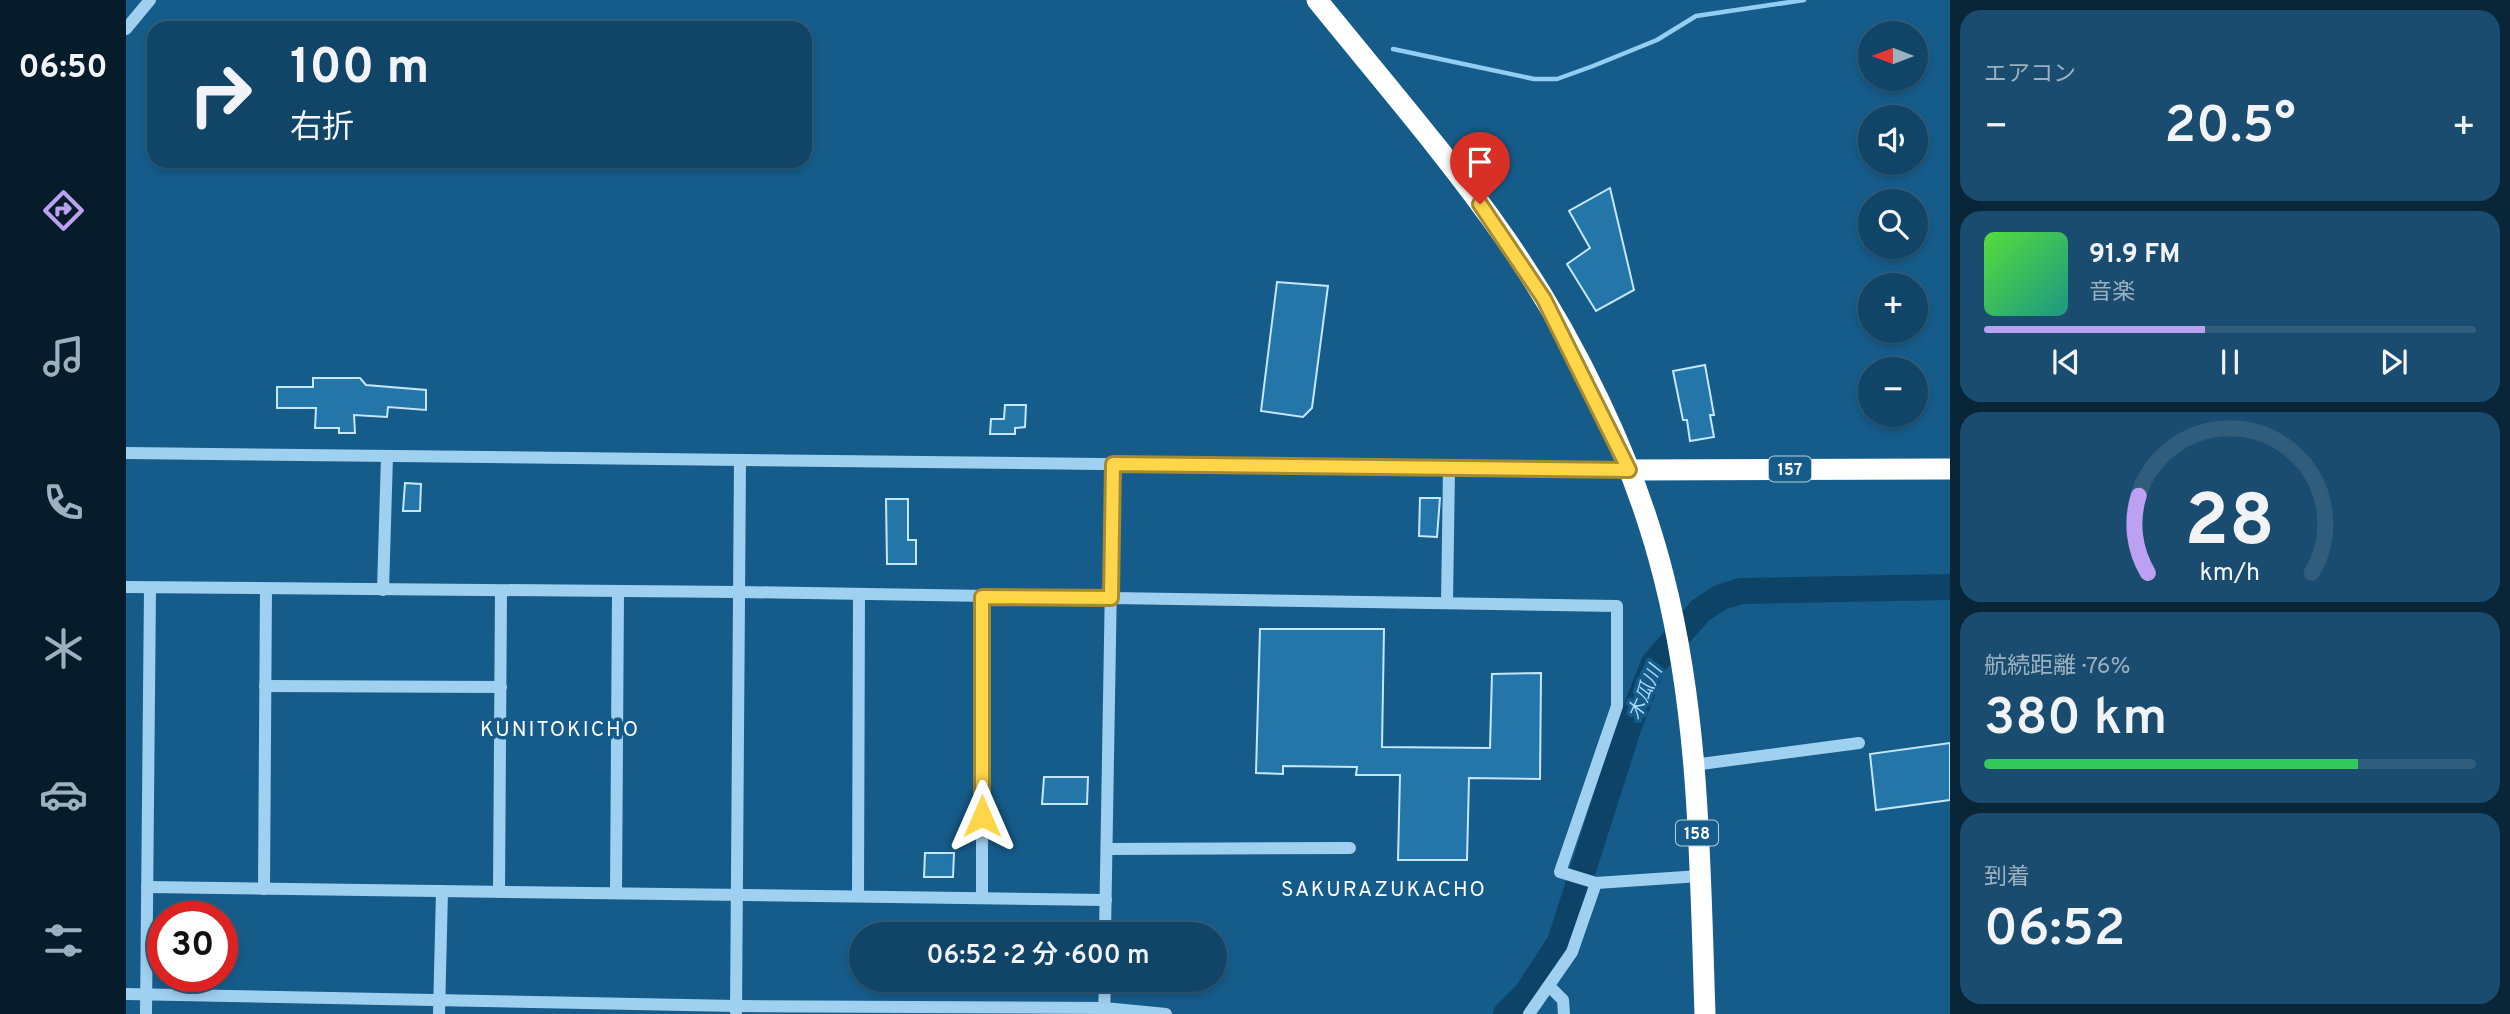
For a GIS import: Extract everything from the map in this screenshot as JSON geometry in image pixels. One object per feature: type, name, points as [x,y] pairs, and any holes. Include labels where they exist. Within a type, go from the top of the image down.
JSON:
[{"type":"highway","points":[[1317,0],[1455,170],[1505,239],[1544,299],[1629,470]]},
{"type":"highway","name":"157","points":[[1629,470],[1950,468]]},
{"type":"highway","name":"158","points":[[1629,470],[1664,576],[1680,653],[1693,765],[1705,1014]]},
{"type":"street","points":[[126,29],[150,0]]},
{"type":"street","points":[[126,453],[1629,470]]},
{"type":"street","points":[[383,590],[387,456]]},
{"type":"street","points":[[736,1010],[740,460]]},
{"type":"street","points":[[1105,922],[1113,464]]},
{"type":"street","points":[[1447,603],[1449,468]]},
{"type":"street","points":[[126,587],[739,592],[1617,606],[1617,706],[1564,873],[1593,881],[1700,876]]},
{"type":"street","points":[[146,1014],[150,588]]},
{"type":"street","points":[[264,889],[266,589]]},
{"type":"street","points":[[499,892],[501,592]]},
{"type":"street","points":[[616,893],[618,592]]},
{"type":"street","points":[[858,897],[859,595]]},
{"type":"street","points":[[982,597],[982,898]]},
{"type":"street","points":[[265,686],[501,687]]},
{"type":"street","points":[[1693,765],[1859,743]]},
{"type":"street","points":[[1107,849],[1350,848]]},
{"type":"street","points":[[1528,1014],[1550,988],[1572,951],[1593,881]]},
{"type":"street","points":[[147,887],[1106,900]]},
{"type":"street","points":[[439,1007],[442,891]]},
{"type":"street","points":[[1550,988],[1563,1000],[1564,1014]]},
{"type":"street","points":[[1104,1011],[1105,992]]},
{"type":"street","points":[[126,994],[439,1007],[1104,1011],[1166,1014]]},
{"type":"building","points":[[1610,188],[1634,290],[1596,311],[1567,264],[1590,248],[1569,211]]},
{"type":"building","points":[[1277,282],[1328,286],[1312,408],[1303,417],[1261,411]]},
{"type":"building","points":[[1705,365],[1714,415],[1710,415],[1714,437],[1690,441],[1673,371]]},
{"type":"building","points":[[313,378],[360,378],[366,385],[426,390],[426,410],[388,407],[387,417],[354,415],[355,433],[339,433],[339,428],[315,428],[316,408],[277,408],[277,387],[313,387]]},
{"type":"building","points":[[1005,405],[1026,405],[1025,427],[1015,428],[1015,434],[990,434],[991,419],[1004,419]]},
{"type":"building","points":[[405,483],[421,484],[420,511],[403,511]]},
{"type":"building","points":[[1420,498],[1440,498],[1437,537],[1419,536]]},
{"type":"building","points":[[886,499],[908,499],[908,540],[916,540],[916,564],[887,564]]},
{"type":"building","points":[[1260,629],[1384,629],[1382,747],[1490,748],[1492,674],[1541,673],[1540,779],[1469,778],[1467,860],[1398,860],[1400,775],[1356,775],[1357,767],[1283,766],[1283,774],[1256,773]]},
{"type":"building","points":[[1950,743],[1950,800],[1876,810],[1870,754]]},
{"type":"building","points":[[1044,777],[1088,777],[1087,804],[1042,804]]},
{"type":"building","points":[[925,853],[954,853],[953,877],[924,877]]},
{"type":"waterway","points":[[1393,49],[1534,79],[1557,79],[1657,40],[1696,16],[1804,0]]},
{"type":"waterway","name":"木瓜川","points":[[1506,1014],[1527,993],[1560,942],[1629,726],[1654,663],[1701,610],[1721,597],[1741,591],[1950,587]]},
{"type":"district","name":"KUNITOKICHO","points":[[560,729]]},
{"type":"district","name":"SAKURAZUKACHO","points":[[1384,889]]},
{"type":"route","points":[[982,816],[982,597],[1111,598],[1113,464],[1629,470],[1544,299],[1480,204]]}]
